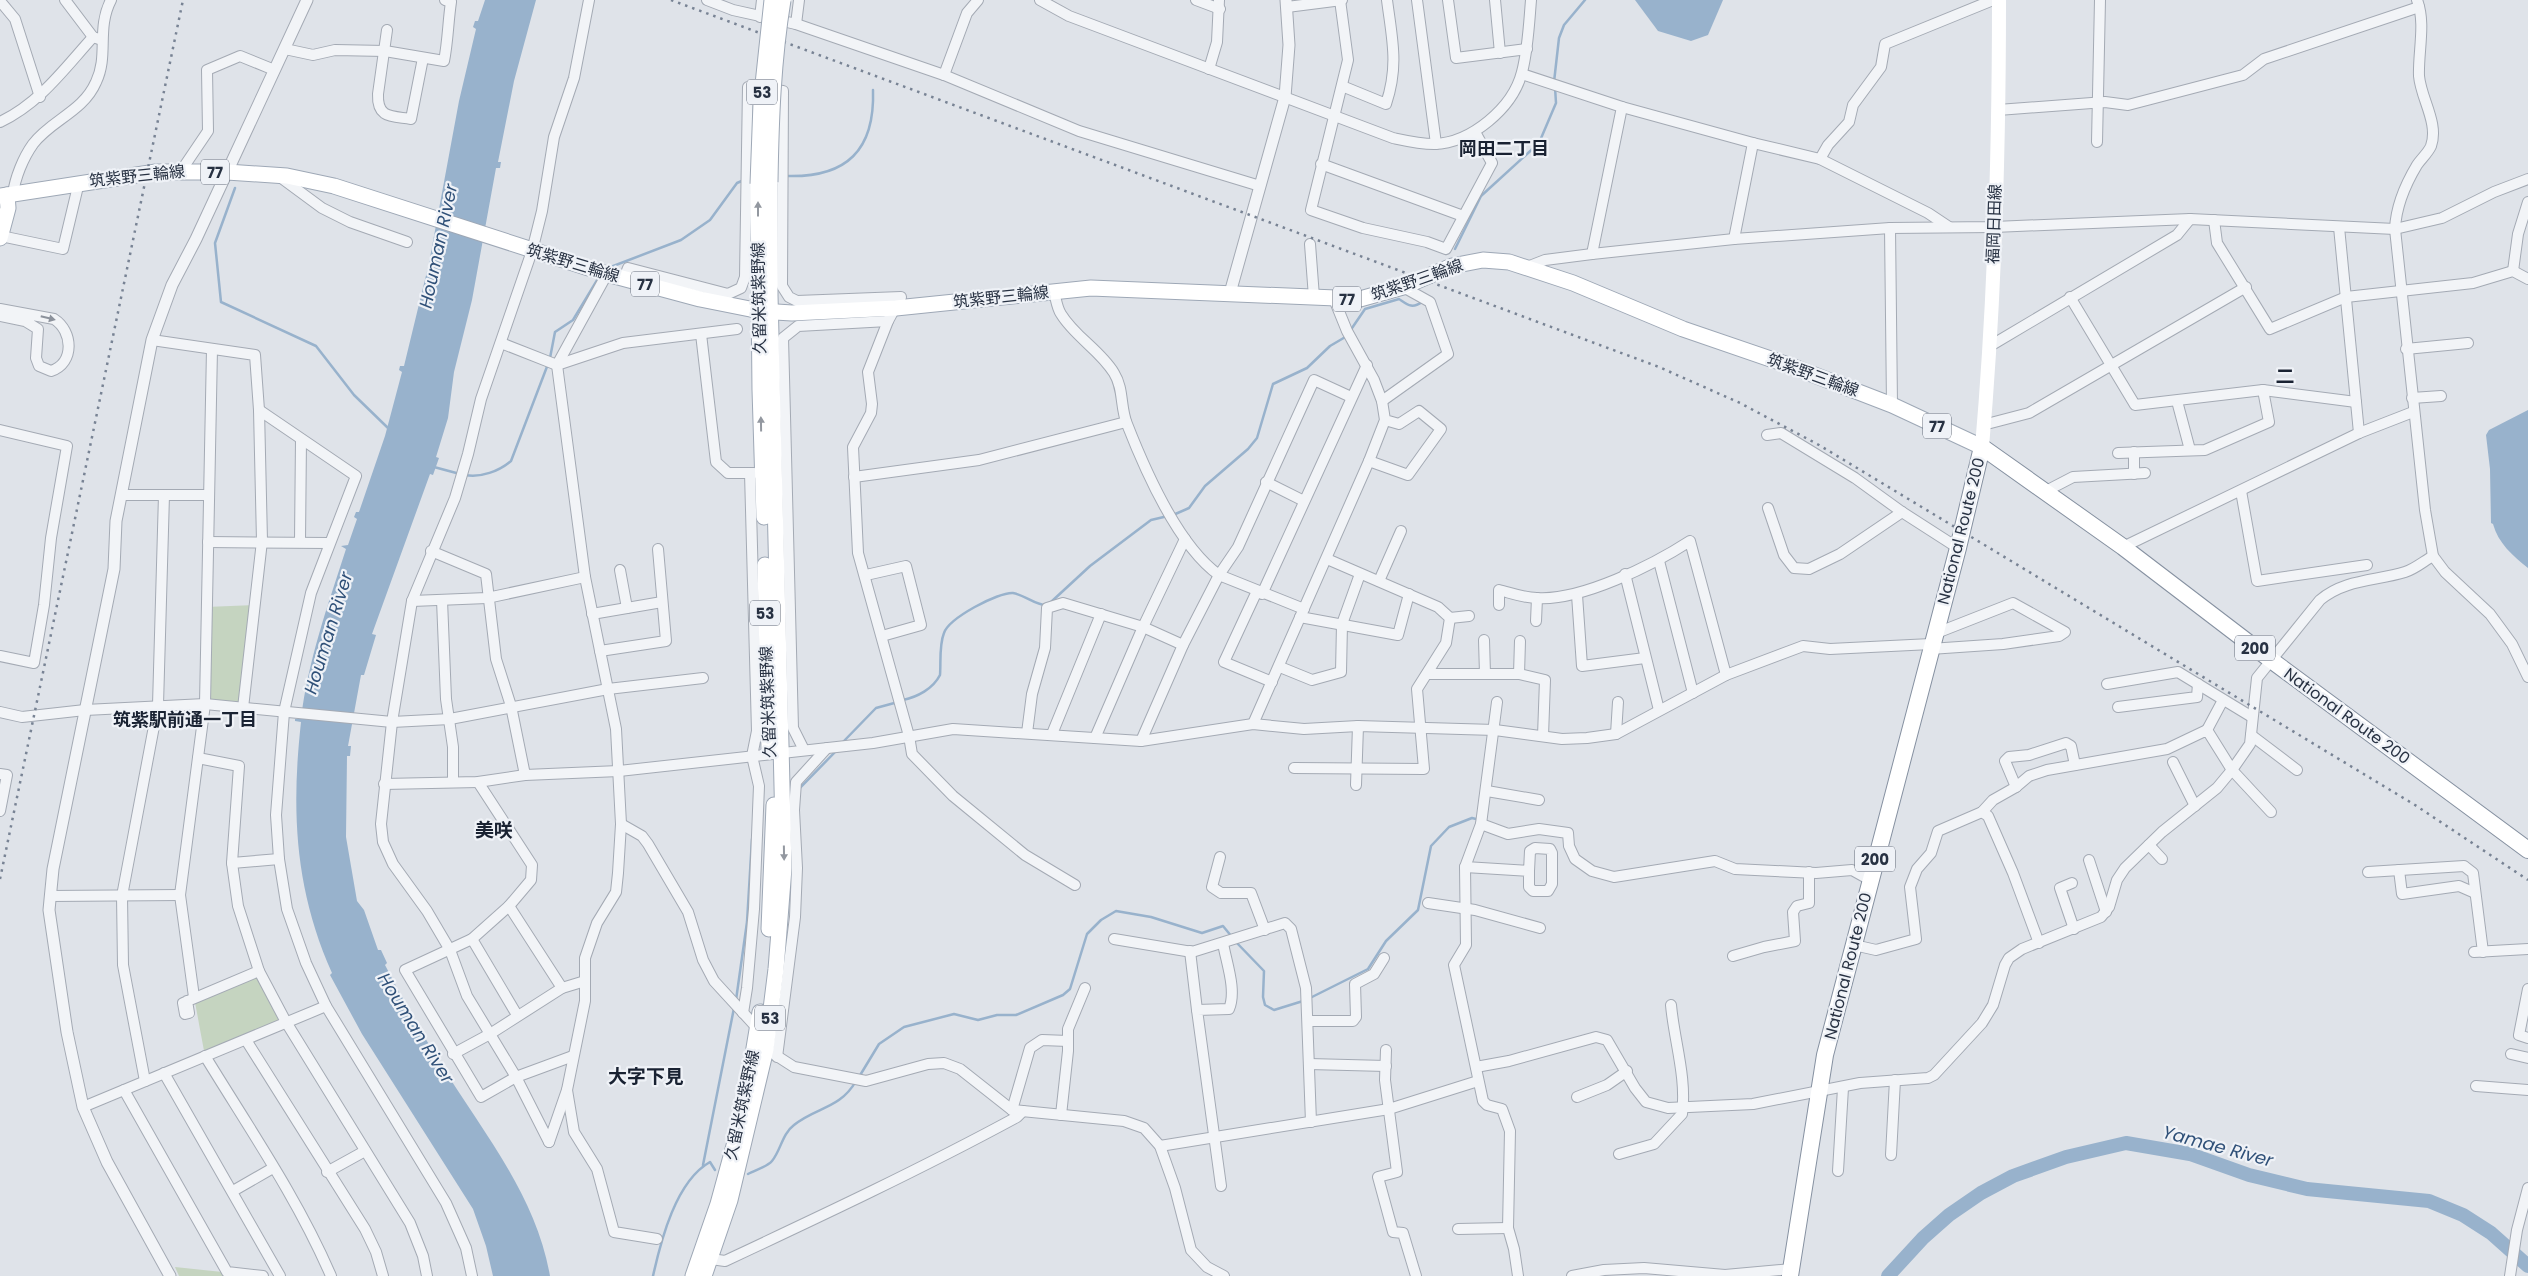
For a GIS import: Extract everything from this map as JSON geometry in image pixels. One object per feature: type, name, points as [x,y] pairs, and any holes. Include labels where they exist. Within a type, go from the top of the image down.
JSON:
[{"type":"highway","name":"National Route 200","points":[[1790,1273],[1825,1055],[1958,548],[1982,447],[2046,491],[2528,850]]},
{"type":"main road","name":"久留米筑紫野線","points":[[692,1276],[723,1185],[747,1094],[758,1029],[770,918],[775,753],[762,473],[765,311],[761,103],[772,0]]},
{"type":"main road","name":"久留米筑紫野線","points":[[764,183],[775,52],[783,0]]},
{"type":"main road","name":"福岡日田線","points":[[1982,447],[1990,346],[1998,110],[1999,0]]},
{"type":"main road","name":"筑紫野三輪線","points":[[7,195],[144,173],[181,171],[277,175],[334,186],[532,251],[607,274],[700,299],[765,311],[792,313],[892,315],[1091,288],[1360,299],[1403,287],[1452,266],[1483,260],[1527,267],[1573,283],[1683,328],[1791,366],[1892,405],[1982,447]]},
{"type":"main road","points":[[0,237],[8,208],[7,195]]},
{"type":"main road","name":"久留米筑紫野線","points":[[704,1276],[737,1175],[772,1053],[784,868],[783,802],[775,753]]},
{"type":"street","points":[[65,0],[98,38]]},
{"type":"street","points":[[7,195],[32,145],[82,104],[96,83],[102,64],[98,38],[103,15],[111,0]]},
{"type":"street","points":[[170,1276],[107,1162],[82,1107],[67,1032],[49,910],[50,896],[114,569],[116,522],[152,340],[172,285],[307,0]]},
{"type":"street","points":[[285,49],[313,56],[335,50],[385,51],[444,61],[449,38],[448,23],[451,2],[445,0]]},
{"type":"street","points":[[589,0],[574,78],[554,137],[542,211],[532,251],[481,399],[455,498],[412,601],[392,722],[381,824],[384,842],[393,864],[427,912],[450,950],[467,996],[516,1077],[549,1142],[566,1090],[585,1001],[585,958],[597,923],[616,892],[621,824],[616,729],[585,576],[557,365],[607,274]]},
{"type":"street","points":[[707,0],[760,17],[796,24],[944,75],[1079,131],[1260,186]]},
{"type":"street","points":[[760,17],[762,0]]},
{"type":"street","points":[[796,24],[799,0]]},
{"type":"street","points":[[944,75],[966,13],[978,0]]},
{"type":"street","points":[[1040,0],[1069,16],[1393,138],[1413,143],[1436,144],[1475,132],[1498,112],[1510,96],[1522,74],[1531,0]]},
{"type":"street","points":[[1196,0],[1219,4],[1218,42],[1210,69]]},
{"type":"street","points":[[1230,293],[1285,97],[1290,46],[1286,4],[1341,0],[1348,60],[1336,116],[1321,164],[1311,210],[1363,228],[1427,242],[1446,249]]},
{"type":"street","points":[[1342,86],[1386,104],[1393,82],[1394,53],[1387,0]]},
{"type":"street","points":[[1416,0],[1436,144]]},
{"type":"street","points":[[1448,0],[1456,58],[1526,49]]},
{"type":"street","points":[[1495,0],[1500,53]]},
{"type":"street","points":[[1820,159],[1828,145],[1850,122],[1853,105],[1881,67],[1885,44],[1993,0]]},
{"type":"street","points":[[2097,142],[2100,0]]},
{"type":"street","points":[[0,1],[15,19],[40,97]]},
{"type":"street","points":[[1998,110],[2099,103],[2128,105],[2243,75],[2264,59],[2418,3],[2419,76],[2432,130],[2431,147],[2418,165],[2396,208],[2395,229],[2413,412],[2433,556],[2446,572],[2490,614],[2512,644],[2528,677]]},
{"type":"street","points":[[387,30],[378,103],[381,112],[386,116],[411,119],[423,58]]},
{"type":"street","points":[[0,122],[21,112],[40,97],[98,38]]},
{"type":"street","points":[[181,171],[208,131],[208,70],[240,56],[272,69]]},
{"type":"street","points":[[1522,74],[1622,107],[1820,159],[1928,213],[1950,227]]},
{"type":"street","points":[[624,278],[628,268],[728,294],[741,288],[745,278],[748,87],[783,91],[782,286],[784,292],[797,301],[901,296],[868,372],[872,404],[863,431],[853,447],[858,553],[866,575],[909,736],[912,754],[952,796],[1025,855],[1075,885]]},
{"type":"street","points":[[1592,254],[1622,107]]},
{"type":"street","points":[[1452,266],[1446,249],[1492,163],[1475,132]]},
{"type":"street","points":[[1734,239],[1754,143]]},
{"type":"street","points":[[1321,164],[1463,216]]},
{"type":"street","points":[[277,175],[322,208],[350,222],[407,242]]},
{"type":"street","points":[[1527,267],[1545,260],[1592,254],[1734,239],[1890,228],[1994,227],[2190,219],[2395,229],[2442,218],[2494,192],[2528,179]]},
{"type":"street","points":[[0,237],[63,249],[79,182]]},
{"type":"street","points":[[2514,271],[2518,234],[2528,202]]},
{"type":"street","points":[[1990,346],[2177,235],[2190,219]]},
{"type":"street","points":[[2214,220],[2217,243],[2246,287],[2270,329],[2346,297],[2473,283],[2514,271],[2528,279]]},
{"type":"street","points":[[2338,227],[2359,433]]},
{"type":"street","points":[[1890,228],[1892,405]]},
{"type":"street","points":[[1310,244],[1314,296]]},
{"type":"street","points":[[1382,401],[1448,354],[1430,302],[1403,287]]},
{"type":"street","points":[[1983,425],[2029,413],[2113,366],[2246,287]]},
{"type":"street","points":[[1054,292],[1060,312],[1079,337],[1102,358],[1114,374],[1123,396],[1126,422],[1164,505],[1185,539],[1210,569],[1219,575],[1302,613],[1342,624],[1398,635],[1409,594]]},
{"type":"street","points":[[2070,298],[2113,366],[2134,405],[2263,390],[2356,402]]},
{"type":"street","points":[[1253,724],[1327,559],[1385,420],[1382,401],[1367,365],[1347,331],[1334,299]]},
{"type":"street","points":[[0,309],[54,319],[59,322],[64,327],[69,338],[67,354],[63,364],[51,370],[39,366],[36,358],[38,329],[26,321],[0,316]]},
{"type":"street","points":[[804,750],[793,728],[784,338],[798,326],[892,315]]},
{"type":"street","points":[[501,343],[557,365],[622,343],[737,329]]},
{"type":"street","points":[[701,334],[716,462],[728,473],[762,473],[757,731],[752,756],[759,786],[754,909],[748,988],[743,1012]]},
{"type":"street","points":[[152,340],[255,355],[259,410],[262,541],[243,708]]},
{"type":"street","points":[[2406,350],[2468,342]]},
{"type":"street","points":[[212,349],[205,704],[180,895],[191,999],[259,971]]},
{"type":"street","points":[[1272,682],[1224,662],[1304,501],[1367,365]]},
{"type":"street","points":[[1142,741],[1183,645],[1219,575],[1238,547],[1314,380],[1351,397]]},
{"type":"street","points":[[2118,453],[2205,450],[2269,422],[2263,390]]},
{"type":"street","points":[[2412,398],[2441,396]]},
{"type":"street","points":[[2177,401],[2190,450]]},
{"type":"street","points":[[259,410],[356,476],[311,594],[288,712],[276,815],[279,859],[287,909],[306,964],[326,1006],[446,1203],[466,1248],[472,1276]]},
{"type":"street","points":[[1369,461],[1408,475],[1441,429],[1418,410],[1399,424],[1385,420]]},
{"type":"street","points":[[2123,548],[2359,433],[2413,412]]},
{"type":"street","points":[[854,477],[979,460],[1126,422]]},
{"type":"street","points":[[0,430],[68,446],[51,538],[44,606],[34,664],[0,656]]},
{"type":"street","points":[[1767,435],[1781,432],[1855,478],[1902,512],[1958,548]]},
{"type":"street","points":[[300,541],[301,439]]},
{"type":"street","points":[[2134,452],[2134,474]]},
{"type":"street","points":[[2046,491],[2073,477],[2145,473]]},
{"type":"street","points":[[1266,482],[1304,501]]},
{"type":"street","points":[[2241,490],[2258,581],[2367,565]]},
{"type":"street","points":[[122,495],[208,495]]},
{"type":"street","points":[[145,1081],[123,964],[122,896],[158,705],[164,495]]},
{"type":"street","points":[[1768,508],[1784,555],[1794,568],[1809,569],[1840,554],[1902,512]]},
{"type":"street","points":[[1379,581],[1401,531]]},
{"type":"street","points":[[1095,738],[1143,627],[1185,539]]},
{"type":"street","points":[[208,542],[300,541],[329,543]]},
{"type":"street","points":[[1499,605],[1499,590],[1537,598],[1577,595],[1660,561],[1690,541],[1726,675]]},
{"type":"street","points":[[600,651],[666,641],[658,549]]},
{"type":"street","points":[[432,551],[486,574],[487,598],[496,659],[511,706],[525,775]]},
{"type":"street","points":[[1476,1067],[1509,1061],[1596,1037],[1607,1040],[1627,1071],[1635,1088],[1646,1102],[1668,1108],[1753,1104],[1818,1093],[1860,1083],[1928,1078],[1940,1071],[1957,1048],[1982,1023],[1993,1005],[2007,962],[2022,950],[2098,919],[2106,912],[2117,880],[2125,868],[2149,845],[2217,788],[2232,770],[2250,744],[2255,683],[2271,660],[2320,600],[2331,591],[2346,585],[2406,572],[2433,556]]},
{"type":"street","points":[[1327,559],[1438,607],[1450,618],[1468,616]]},
{"type":"street","points":[[1660,561],[1693,693]]},
{"type":"street","points":[[866,575],[906,566],[921,625],[882,636]]},
{"type":"street","points":[[620,570],[627,608]]},
{"type":"street","points":[[1280,667],[1312,680],[1341,672],[1342,624],[1360,574]]},
{"type":"street","points":[[1625,574],[1659,710]]},
{"type":"street","points":[[412,601],[487,598],[585,576]]},
{"type":"street","points":[[1577,595],[1582,666],[1645,658]]},
{"type":"street","points":[[1536,621],[1537,598]]},
{"type":"street","points":[[442,600],[446,699],[453,747],[453,782]]},
{"type":"street","points":[[592,614],[662,602]]},
{"type":"street","points":[[1027,733],[1032,694],[1045,648],[1047,608],[1062,603],[1143,627],[1183,645]]},
{"type":"street","points":[[384,784],[478,782],[525,775],[619,770],[872,743],[953,729],[1142,741],[1253,724],[1304,729],[1358,726],[1495,730],[1562,739],[1616,734],[1726,675],[1804,646],[1830,649],[1932,642],[2003,644],[2059,636],[2065,632],[2013,603],[1932,642]]},
{"type":"street","points":[[1052,734],[1101,614]]},
{"type":"street","points":[[1294,768],[1424,768],[1418,689],[1446,644],[1450,618]]},
{"type":"street","points":[[1484,640],[1485,674]]},
{"type":"street","points":[[1519,674],[1520,641]]},
{"type":"street","points":[[2107,684],[2178,672],[2252,717]]},
{"type":"street","points":[[1427,674],[1519,674],[1544,680],[1543,736]]},
{"type":"street","points":[[0,712],[22,716],[158,705],[205,704],[392,722],[450,719],[608,689],[703,678]]},
{"type":"street","points":[[2118,708],[2196,697],[2198,684]]},
{"type":"street","points":[[1854,945],[1876,950],[1916,939],[1910,887],[1917,869],[1931,853],[1938,831],[1982,812],[1993,800],[2016,787],[2029,776],[2075,765],[2167,749],[2207,730],[2223,700]]},
{"type":"street","points":[[1497,702],[1482,824],[1469,852],[1465,867],[1464,910],[1466,945],[1454,965],[1483,1101],[1487,1106],[1502,1109],[1510,1131],[1508,1228],[1514,1249],[1518,1276]]},
{"type":"street","points":[[1616,734],[1618,702]]},
{"type":"street","points":[[1356,785],[1358,726]]},
{"type":"street","points":[[2207,730],[2232,770],[2271,812]]},
{"type":"street","points":[[2251,735],[2297,770]]},
{"type":"street","points":[[2016,787],[2005,761],[2009,757],[2029,755],[2066,743],[2071,746],[2075,765]]},
{"type":"street","points":[[827,748],[796,782],[794,810],[797,868],[795,917],[772,1053],[794,1067],[866,1081],[928,1064],[944,1063],[960,1069],[1018,1110],[1124,1121],[1144,1128],[1160,1146],[1175,1188],[1191,1250],[1207,1267],[1224,1276]]},
{"type":"street","points":[[198,758],[239,766],[232,863],[238,906],[259,971],[286,1022],[410,1222],[423,1256],[427,1276]]},
{"type":"street","points":[[2173,762],[2195,806]]},
{"type":"street","points":[[0,774],[7,775],[0,811]]},
{"type":"street","points":[[478,782],[532,865],[531,880],[509,906],[472,939],[405,970],[453,1054],[481,1097],[516,1077],[573,1056]]},
{"type":"street","points":[[1487,790],[1538,800]]},
{"type":"street","points":[[1982,812],[1988,816],[2013,873],[2039,943]]},
{"type":"street","points":[[621,824],[642,836],[648,844],[688,912],[703,960],[714,981],[758,1029]]},
{"type":"street","points":[[1482,824],[1508,834],[1539,829],[1568,833],[1575,859],[1592,871],[1614,877],[1715,861],[1735,869],[1809,872],[1852,870],[1870,880]]},
{"type":"street","points":[[2149,845],[2162,859]]},
{"type":"street","points":[[1220,857],[1212,887],[1221,893],[1251,893],[1264,930]]},
{"type":"street","points":[[232,863],[279,859]]},
{"type":"street","points":[[2089,860],[2106,912]]},
{"type":"street","points":[[2368,872],[2464,866],[2473,873],[2479,952],[2528,949]]},
{"type":"street","points":[[1465,867],[1529,870]]},
{"type":"street","points":[[2400,870],[2402,894],[2459,886],[2475,893]]},
{"type":"street","points":[[1733,956],[1795,941],[1793,912],[1797,906],[1809,903],[1809,872]]},
{"type":"street","points":[[2072,883],[2060,888],[2074,929]]},
{"type":"street","points":[[50,896],[180,895]]},
{"type":"street","points":[[1428,903],[1464,910],[1475,910],[1540,928]]},
{"type":"street","points":[[509,906],[562,988]]},
{"type":"street","points":[[1114,940],[1190,952],[1285,923],[1291,929],[1306,988],[1311,1122]]},
{"type":"street","points":[[472,939],[517,1015]]},
{"type":"street","points":[[1196,1010],[1229,1009],[1231,1004],[1231,985],[1223,943]]},
{"type":"street","points":[[1190,952],[1196,1010],[1221,1186]]},
{"type":"street","points":[[1308,1021],[1353,1021],[1356,1017],[1355,984],[1374,974],[1384,958]]},
{"type":"street","points":[[453,1054],[490,1034],[562,988],[585,981]]},
{"type":"street","points":[[1061,1115],[1068,1029],[1085,988]]},
{"type":"street","points":[[2528,989],[2519,1036],[2528,1038]]},
{"type":"street","points":[[1619,1154],[1654,1144],[1682,1114],[1681,1071],[1673,1034],[1671,1005]]},
{"type":"street","points":[[82,1107],[326,1006]]},
{"type":"street","points":[[246,1040],[327,1172],[365,1229],[376,1252],[383,1276]]},
{"type":"street","points":[[711,1259],[725,1262],[951,1153],[1017,1117],[1030,1048],[1042,1040],[1068,1041]]},
{"type":"street","points":[[1386,1050],[1389,1109],[1397,1172],[1378,1177],[1393,1232],[1403,1233],[1416,1276]]},
{"type":"street","points":[[2511,1054],[2528,1058]]},
{"type":"street","points":[[205,1056],[320,1250],[331,1276]]},
{"type":"street","points":[[1309,1064],[1386,1066]]},
{"type":"street","points":[[1576,1097],[1607,1085],[1627,1071]]},
{"type":"street","points":[[164,1074],[280,1276]]},
{"type":"street","points":[[1890,1156],[1895,1080]]},
{"type":"street","points":[[1160,1146],[1389,1109],[1478,1081]]},
{"type":"street","points":[[2476,1086],[2528,1090]]},
{"type":"street","points":[[1838,1171],[1843,1088]]},
{"type":"street","points":[[124,1090],[227,1272],[263,1276]]},
{"type":"street","points":[[566,1090],[574,1132],[596,1169],[614,1232],[657,1239]]},
{"type":"street","points":[[327,1172],[365,1150]]},
{"type":"street","points":[[232,1191],[273,1168]]},
{"type":"street","points":[[2510,1271],[2517,1230],[2528,1188]]},
{"type":"street","points":[[1458,1229],[1508,1228]]},
{"type":"street","points":[[1572,1276],[1604,1270],[1644,1268],[1725,1275],[1790,1273]]},
{"type":"green space","points":[[255,605],[243,708],[205,704],[206,607]]},
{"type":"green space","points":[[259,971],[286,1022],[205,1056],[194,997]]},
{"type":"green space","points":[[175,1267],[260,1276],[179,1276]]},
{"type":"water","name":"Houman River","points":[[485,0],[536,0],[514,81],[498,162],[501,162],[500,168],[496,168],[472,300],[454,372],[448,418],[436,457],[439,458],[433,475],[430,474],[372,634],[376,635],[364,675],[361,675],[348,746],[351,746],[350,756],[347,756],[346,837],[357,901],[364,910],[378,950],[381,950],[387,963],[385,965],[425,1038],[520,1190],[543,1246],[550,1276],[493,1276],[486,1246],[473,1209],[362,1034],[330,975],[332,973],[310,911],[303,881],[297,819],[296,788],[301,722],[295,721],[295,719],[301,719],[308,675],[346,549],[341,546],[348,545],[357,519],[354,517],[356,512],[359,512],[385,436],[402,372],[399,370],[400,366],[404,366],[429,263],[459,101],[476,29],[473,27],[475,21],[478,21]]},
{"type":"water","points":[[1635,0],[1723,0],[1708,35],[1691,41],[1658,31]]},
{"type":"water","points":[[2528,410],[2528,568],[2507,549],[2491,523],[2490,469],[2486,435],[2489,430]]},
{"type":"waterway","points":[[1554,82],[1559,38],[1564,25],[1585,0]]},
{"type":"waterway","points":[[1455,249],[1481,196],[1539,143],[1556,103],[1555,87]]},
{"type":"waterway","points":[[786,176],[826,172],[841,165],[853,156],[862,144],[869,129],[873,90]]},
{"type":"waterway","points":[[608,268],[681,240],[710,220],[737,183],[744,180]]},
{"type":"waterway","points":[[235,188],[215,243],[221,302],[316,346],[354,395],[388,428]]},
{"type":"waterway","points":[[550,358],[555,332],[573,320],[599,277]]},
{"type":"waterway","points":[[1350,331],[1365,309],[1399,299],[1410,305],[1422,302]]},
{"type":"waterway","points":[[1173,515],[1189,508],[1205,486],[1248,449],[1257,438],[1273,384],[1307,368],[1330,346],[1347,336]]},
{"type":"waterway","points":[[465,475],[490,473],[511,461],[548,364]]},
{"type":"waterway","points":[[434,467],[460,474]]},
{"type":"waterway","points":[[1051,602],[1090,566],[1151,520],[1168,516]]},
{"type":"waterway","points":[[903,700],[924,692],[937,680],[940,675],[941,648],[944,633],[964,613],[986,601],[1013,593],[1046,605]]},
{"type":"waterway","points":[[842,743],[876,708],[898,702]]},
{"type":"waterway","points":[[799,789],[837,750]]},
{"type":"waterway","points":[[1310,998],[1368,969],[1386,941],[1418,910],[1431,846],[1449,827],[1472,818],[1476,819]]},
{"type":"waterway","points":[[736,1000],[747,922],[752,839]]},
{"type":"waterway","points":[[859,1077],[879,1044],[904,1027],[954,1014],[978,1020],[997,1015],[1016,1015],[1063,995],[1070,989],[1087,934],[1101,920],[1116,911],[1151,917],[1202,933],[1223,926],[1232,937]]},
{"type":"waterway","points":[[1235,941],[1264,971],[1263,997],[1265,1005],[1274,1010],[1303,1001]]},
{"type":"waterway","points":[[703,1165],[734,1008]]},
{"type":"waterway","points":[[748,1174],[772,1161],[784,1137],[794,1125],[843,1097],[856,1081]]},
{"type":"waterway","name":"Yamae River","points":[[1888,1276],[1923,1238],[1949,1215],[1981,1193],[2013,1176],[2066,1157],[2126,1143],[2190,1154],[2249,1175],[2307,1189],[2429,1201],[2463,1215],[2491,1233],[2528,1266]]},
{"type":"waterway","points":[[653,1276],[660,1246],[679,1197],[698,1171],[710,1162],[715,1170]]},
{"type":"railway","points":[[0,879],[183,0]]},
{"type":"railway","points":[[671,0],[1659,367],[1740,403],[1819,445],[2415,805],[2528,880]]},
{"type":"district","name":"岡田二丁目","points":[[1504,148]]},
{"type":"district","name":"二","points":[[2285,376]]},
{"type":"district","name":"筑紫駅前通一丁目","points":[[185,719]]},
{"type":"district","name":"美咲","points":[[494,830]]},
{"type":"district","name":"大字下見","points":[[646,1076]]}]
